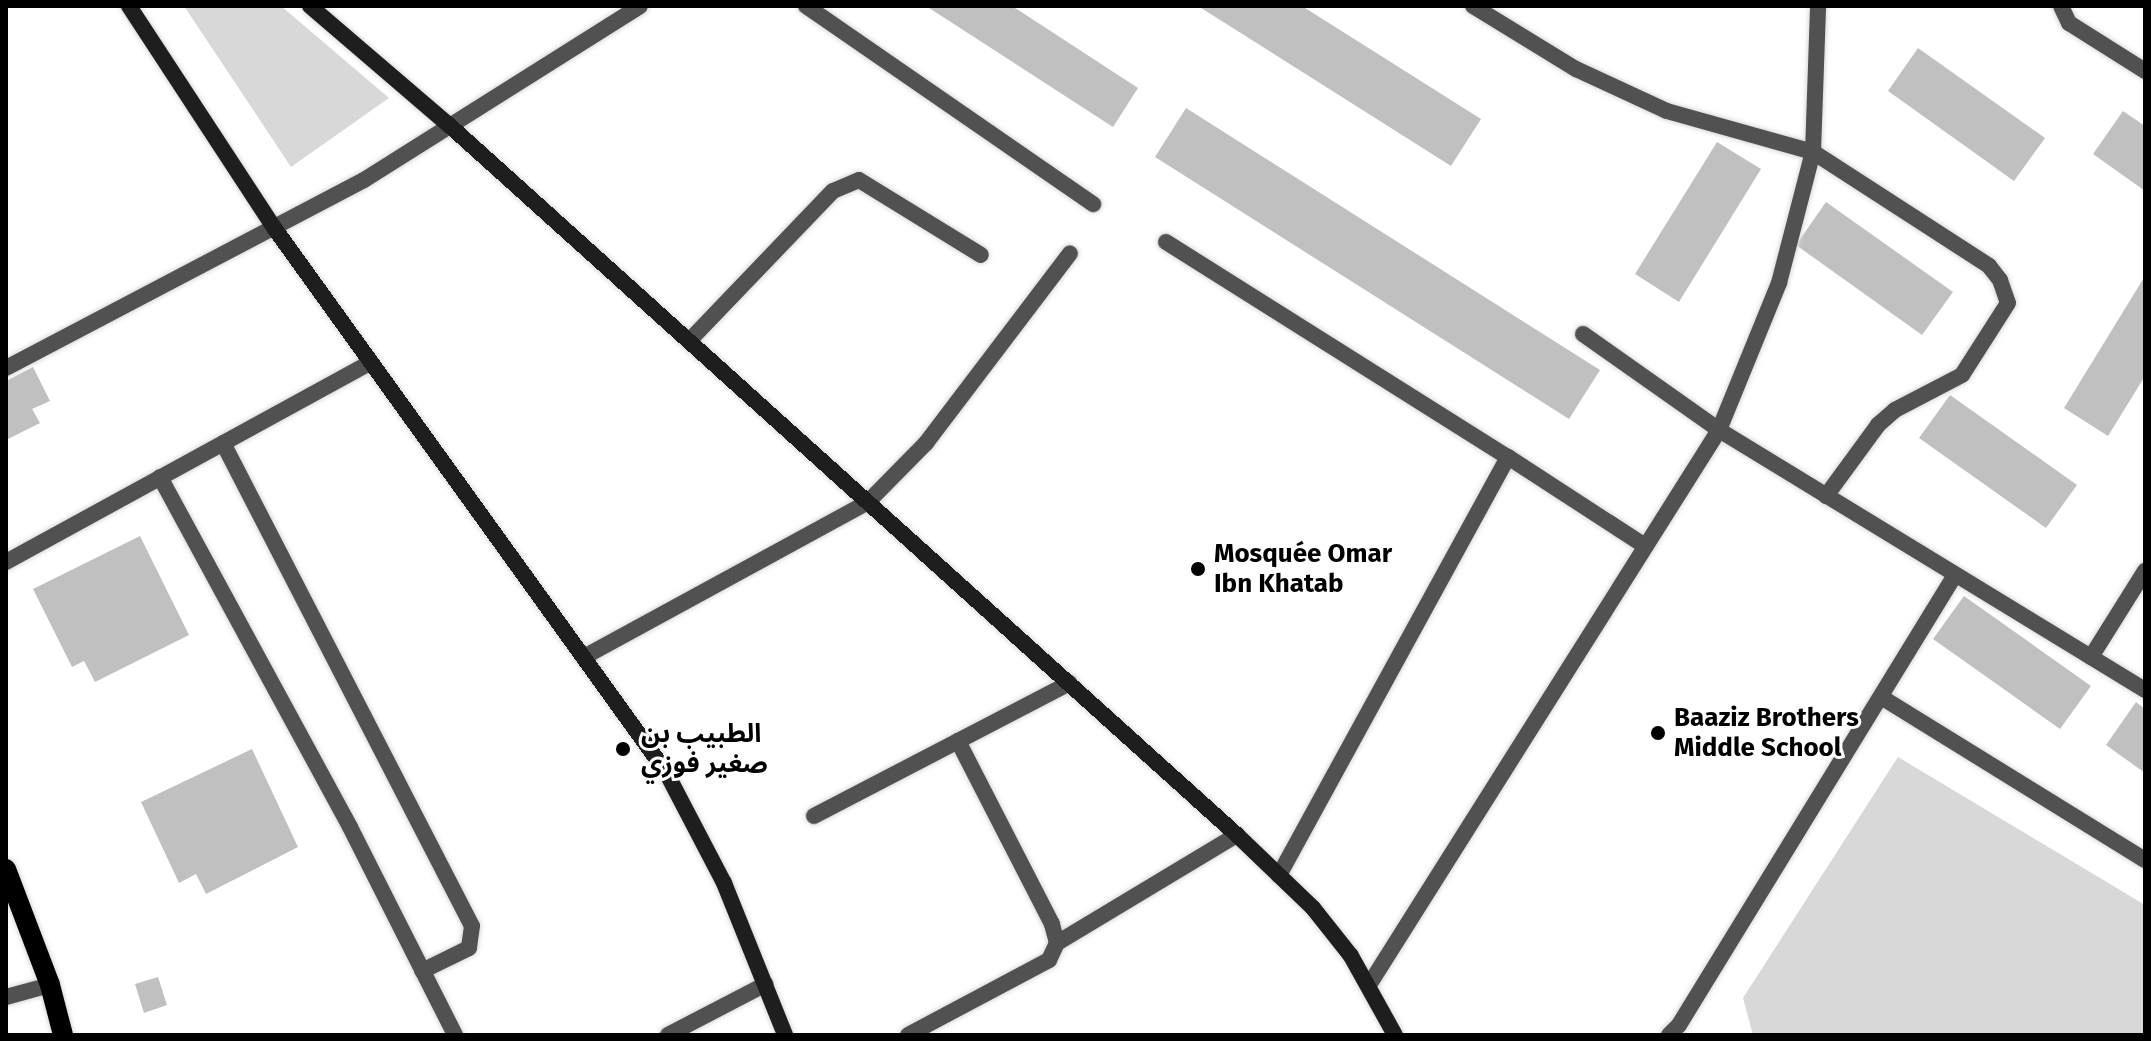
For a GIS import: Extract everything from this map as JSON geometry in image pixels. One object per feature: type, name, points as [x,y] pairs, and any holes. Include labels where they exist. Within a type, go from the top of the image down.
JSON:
[{"type":"main road","points":[[129,6],[275,229],[666,772],[724,883],[785,1035]]},
{"type":"main road","points":[[310,6],[449,125],[1237,835],[1313,908],[1369,985],[1395,1035]]},
{"type":"main road","points":[[6,869],[50,985],[63,1035]]},
{"type":"street","points":[[6,368],[364,180],[640,6]]},
{"type":"street","points":[[806,6],[1093,204]]},
{"type":"street","points":[[1473,6],[1576,69],[1667,111],[1813,152],[1989,266],[2000,280],[2008,303],[1962,375],[1895,410],[1878,425],[1826,496]]},
{"type":"street","points":[[1369,985],[1719,430],[1779,283],[1813,152],[1818,6]]},
{"type":"street","points":[[2061,6],[2069,23],[2145,71]]},
{"type":"street","points":[[689,341],[833,191],[859,180],[981,255]]},
{"type":"street","points":[[1166,242],[1645,546]]},
{"type":"street","points":[[584,657],[868,502],[926,443],[1070,253]]},
{"type":"street","points":[[1583,334],[1719,430],[2145,690]]},
{"type":"street","points":[[6,562],[371,362]]},
{"type":"street","points":[[223,443],[472,926],[469,948],[422,971]]},
{"type":"street","points":[[1279,876],[1508,457]]},
{"type":"street","points":[[160,477],[350,827],[455,1035]]},
{"type":"street","points":[[2091,657],[2145,571]]},
{"type":"street","points":[[1669,1035],[1679,1025],[1955,575]]},
{"type":"street","points":[[814,816],[1069,683]]},
{"type":"street","points":[[1881,697],[2145,860]]},
{"type":"street","points":[[958,741],[1052,924],[1057,943]]},
{"type":"street","points":[[908,1035],[1049,960],[1057,943],[1237,835]]},
{"type":"street","points":[[668,1035],[766,984]]},
{"type":"street","points":[[6,997],[50,985]]},
{"type":"shaded area","points":[[184,6],[281,6],[389,98],[291,167]]},
{"type":"shaded area","points":[[1898,757],[2145,905],[2145,1035],[1753,1035],[1743,998]]},
{"type":"building","points":[[926,6],[1012,6],[1138,88],[1113,127]]},
{"type":"building","points":[[1198,6],[1302,6],[1481,119],[1451,166]]},
{"type":"building","points":[[1918,48],[2045,138],[2014,181],[1888,91]]},
{"type":"building","points":[[1186,108],[1600,370],[1569,419],[1155,157]]},
{"type":"building","points":[[2123,111],[2145,126],[2145,191],[2093,154]]},
{"type":"building","points":[[1717,142],[1761,169],[1679,302],[1635,274]]},
{"type":"building","points":[[1826,202],[1953,292],[1922,335],[1796,245]]},
{"type":"building","points":[[2145,276],[2145,376],[2108,436],[2064,408]]},
{"type":"building","points":[[33,367],[50,401],[32,409],[40,423],[6,440],[6,381]]},
{"type":"building","points":[[1950,395],[2077,485],[2046,528],[1919,438]]},
{"type":"building","points":[[140,536],[189,635],[95,682],[84,661],[72,667],[33,589]]},
{"type":"building","points":[[1964,596],[2091,686],[2060,729],[1933,639]]},
{"type":"building","points":[[2136,702],[2145,709],[2145,773],[2106,745]]},
{"type":"building","points":[[252,749],[298,847],[206,894],[196,874],[179,883],[141,802]]},
{"type":"building","points":[[158,977],[167,1005],[144,1013],[135,984]]},
{"type":"place","name":"Mosquée Omar Ibn Khatab","points":[[1198,569]]},
{"type":"place","name":"Baaziz Brothers Middle School","points":[[1658,733]]},
{"type":"place","name":"الطبيب بن صغير فوزي","points":[[623,749]]}]
